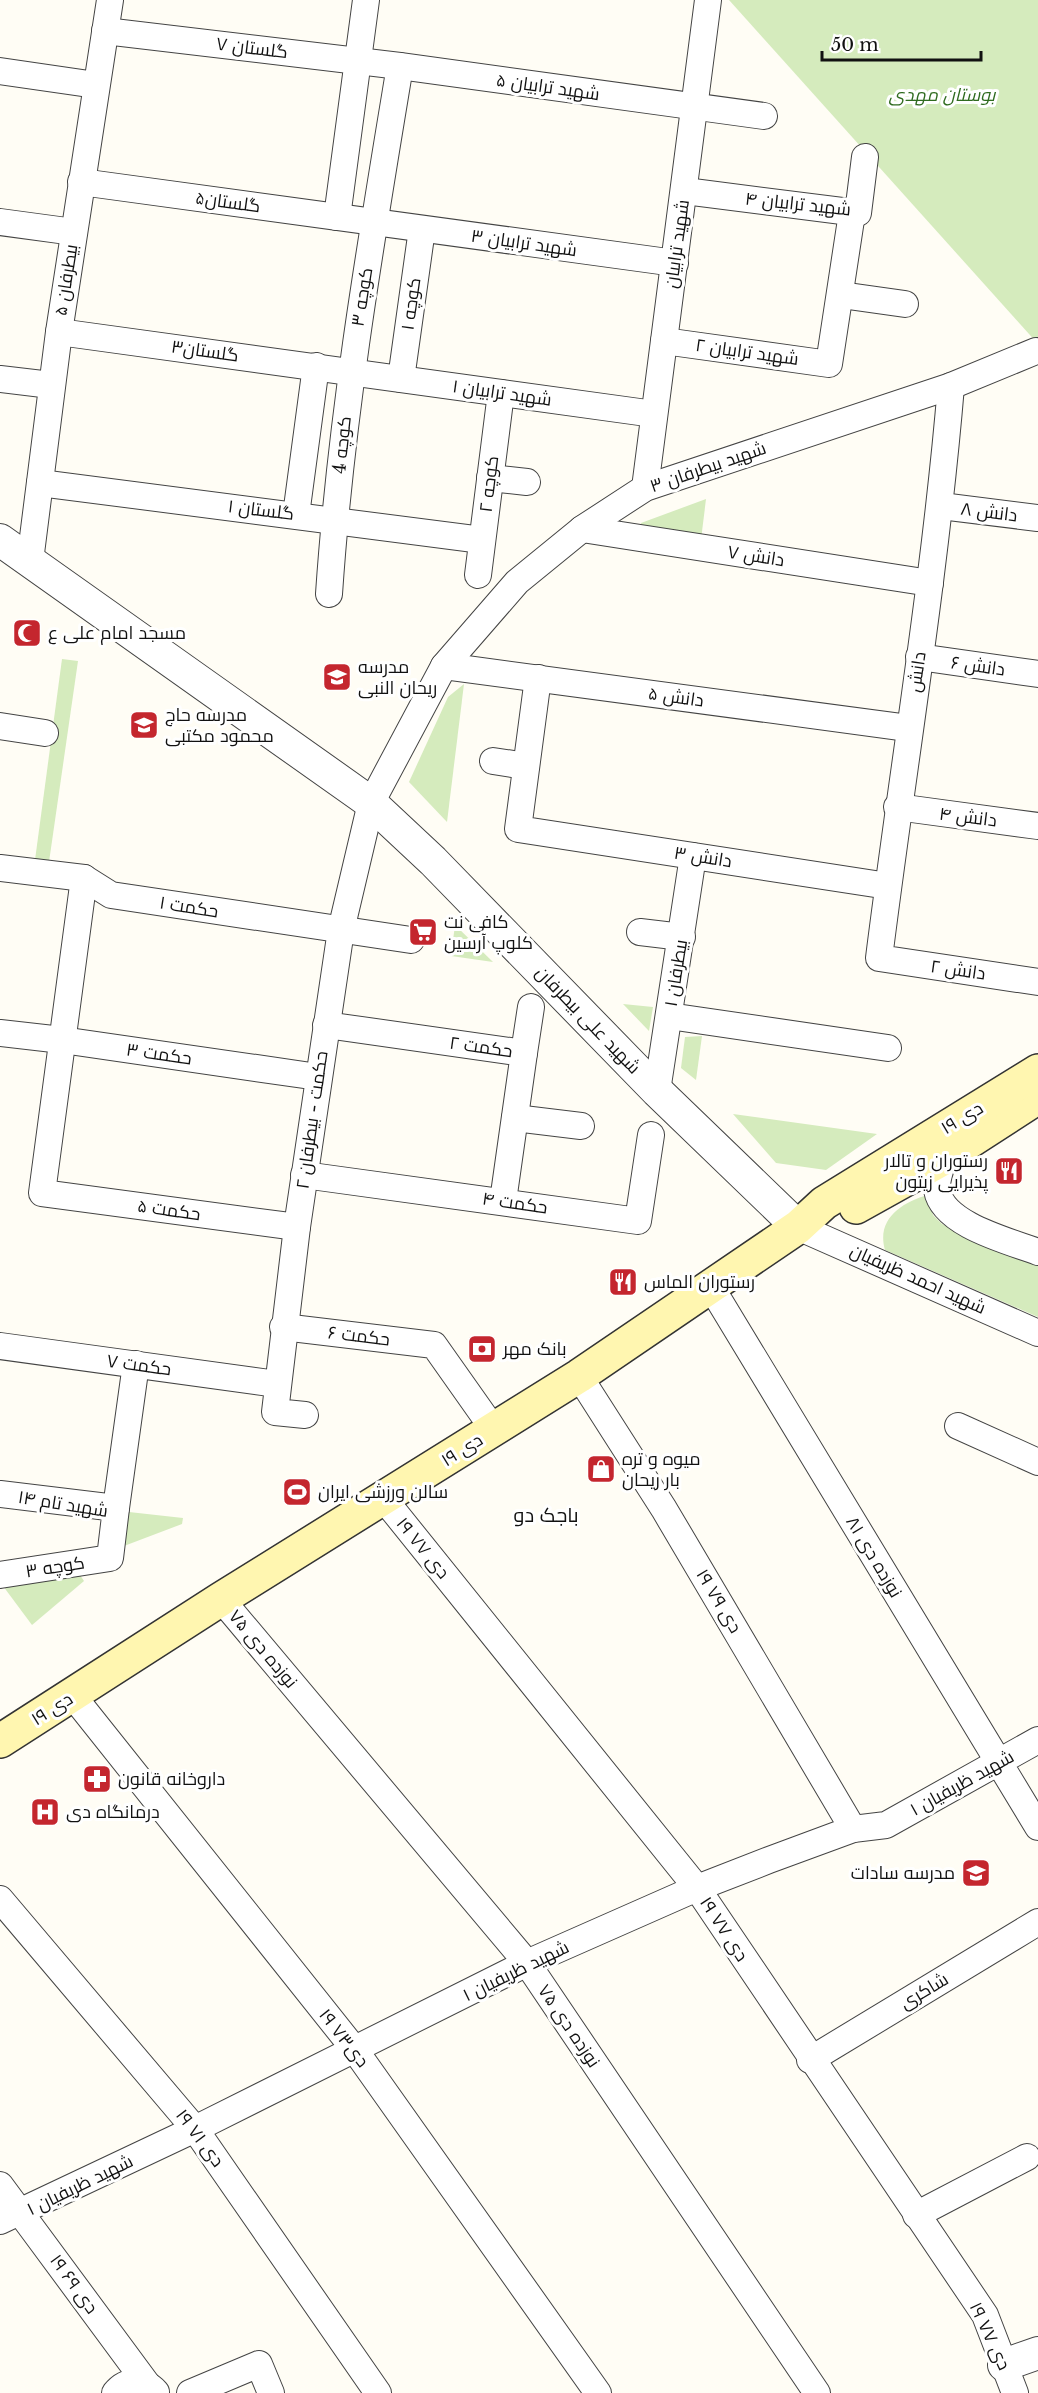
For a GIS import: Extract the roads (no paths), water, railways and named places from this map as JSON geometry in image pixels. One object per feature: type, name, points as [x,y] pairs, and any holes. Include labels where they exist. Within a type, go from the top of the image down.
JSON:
[{"type":"main road","name":"۱۹ دی","points":[[0,1741],[221,1599],[384,1500],[579,1376],[798,1227],[824,1203],[1038,1071]]},
{"type":"main road","name":"۱۹ دی","points":[[798,1227],[834,1219],[944,1158],[1038,1097]]},
{"type":"street","name":"بیطرفان ۵","points":[[30,561],[58,332],[110,0]]},
{"type":"street","points":[[337,218],[366,0]]},
{"type":"street","name":"شهید ترابیان","points":[[645,488],[708,0]]},
{"type":"street","name":"گلستان ۷","points":[[105,31],[400,66]]},
{"type":"street","name":"شهید ترابیان ۵","points":[[400,66],[764,116]]},
{"type":"street","name":"کوچه ۳","points":[[351,371],[400,66]]},
{"type":"street","points":[[0,71],[96,85]]},
{"type":"street","name":"شهید ترابیان ۴","points":[[685,191],[858,213],[865,157]]},
{"type":"street","name":"گلستان۵","points":[[81,182],[374,223]]},
{"type":"street","points":[[852,213],[841,295],[905,304]]},
{"type":"street","points":[[0,222],[74,232]]},
{"type":"street","name":"شهید ترابیان ۳","points":[[374,223],[675,263]]},
{"type":"street","name":"کوچه ۱","points":[[401,379],[422,229]]},
{"type":"street","name":"شهید ترابیان ۲","points":[[664,341],[829,364],[841,295]]},
{"type":"street","name":"گلستان۳","points":[[58,332],[351,371]]},
{"type":"street","name":"شهید بیطرفان ۳","points":[[371,803],[444,666],[517,582],[582,529],[645,488],[951,386],[1036,351]]},
{"type":"street","points":[[296,515],[316,366]]},
{"type":"street","name":"شهید ترابیان ۱","points":[[351,371],[654,414]]},
{"type":"street","name":"کوچه 4","points":[[329,594],[334,519],[351,371]]},
{"type":"street","points":[[0,379],[51,385]]},
{"type":"street","name":"دانش","points":[[879,958],[897,807],[941,506],[951,386]]},
{"type":"street","name":"کوچه ۲","points":[[478,575],[501,393]]},
{"type":"street","points":[[490,478],[527,482]]},
{"type":"street","name":"گلستان ۱","points":[[40,483],[334,519],[482,540]]},
{"type":"street","name":"دانش ۸","points":[[941,506],[1038,518]]},
{"type":"street","name":"دانش ۷","points":[[582,529],[930,582]]},
{"type":"street","name":"شهید علی بیطرفان","points":[[0,540],[371,803],[433,861],[657,1091],[798,1227]]},
{"type":"street","name":"۶ دانش","points":[[919,657],[1038,674]]},
{"type":"street","name":"دانش ۵","points":[[444,666],[908,728]]},
{"type":"street","points":[[494,761],[526,766],[538,678]]},
{"type":"street","points":[[0,726],[45,733]]},
{"type":"street","name":"دانش ۳","points":[[526,766],[518,829],[888,886]]},
{"type":"street","name":"حکمت - بیطرفان ۲","points":[[305,1415],[275,1412],[283,1327],[341,930],[371,803]]},
{"type":"street","name":"دانش ۴","points":[[897,807],[1038,826]]},
{"type":"street","name":"بیطرفان ۱","points":[[657,1091],[693,856]]},
{"type":"street","name":"حکمت ۱","points":[[0,868],[84,878],[111,895],[411,940]]},
{"type":"street","points":[[62,1040],[84,878]]},
{"type":"street","points":[[640,932],[682,937]]},
{"type":"street","name":"۲ دانش","points":[[879,958],[1038,982]]},
{"type":"street","points":[[524,1053],[531,1007]]},
{"type":"street","points":[[669,1016],[888,1048]]},
{"type":"street","name":"حکمت ۲","points":[[326,1024],[524,1053],[503,1201]]},
{"type":"street","name":"حکمت ۳","points":[[0,1033],[318,1077]]},
{"type":"street","name":"حکمت ۵","points":[[62,1040],[42,1193],[297,1227]]},
{"type":"street","points":[[515,1118],[581,1126]]},
{"type":"street","name":"حکمت ۴","points":[[304,1175],[638,1221],[651,1135]]},
{"type":"street","points":[[944,1158],[937,1188],[941,1201],[960,1221],[1038,1252]]},
{"type":"street","name":"شهید احمد ظریفیان","points":[[798,1227],[1038,1333]]},
{"type":"street","name":"نوزده دی ۸۱","points":[[711,1287],[1038,1827]]},
{"type":"street","name":"حکمت ۶","points":[[283,1327],[434,1345],[494,1430]]},
{"type":"street","name":"حکمت ۷","points":[[0,1346],[277,1384]]},
{"type":"street","points":[[116,1508],[136,1364]]},
{"type":"street","name":"۱۹ دی ۷۹","points":[[579,1376],[664,1509],[853,1829]]},
{"type":"street","points":[[958,1426],[1038,1462]]},
{"type":"street","name":"شهید تام ۱۴","points":[[0,1494],[116,1508],[110,1558]]},
{"type":"street","name":"۱۹ دی ۷۷","points":[[384,1500],[697,1888],[810,2060],[984,2315],[1010,2379]]},
{"type":"street","name":"کوچه ۳","points":[[0,1575],[110,1558]]},
{"type":"street","name":"نوزده دی ۷۵","points":[[221,1599],[527,1963],[816,2393]]},
{"type":"street","name":"۱۹ دی۷۳","points":[[73,1696],[355,2050],[598,2393]]},
{"type":"street","name":"شهید ظریفیان ۱","points":[[11,2217],[195,2129],[527,1963],[697,1888],[853,1829],[886,1825],[999,1764],[1038,1740]]},
{"type":"street","name":"۱۹ دی ۷۱","points":[[0,1899],[195,2129],[378,2393]]},
{"type":"street","name":"شاکری","points":[[810,2060],[1038,1922]]},
{"type":"street","points":[[916,2215],[1027,2157]]},
{"type":"street","name":"۱۹ دی ۶۹","points":[[0,2185],[11,2217],[152,2389]]},
{"type":"street","points":[[1010,2379],[1038,2353]]},
{"type":"street","points":[[189,2393],[259,2364],[271,2393]]},
{"type":"street","points":[[115,2393],[126,2384],[137,2382],[152,2389]]},
{"type":"place","name":"مسجد امام علی ع","points":[[27,633]]},
{"type":"place","name":"مدرسه ریحان النبی","points":[[337,677]]},
{"type":"place","name":"مدرسه حاج محمود مکتبی","points":[[144,725]]},
{"type":"place","name":"کافی نت کلوپ آرسین","points":[[423,932]]},
{"type":"place","name":"رستوران و تالار پذیرایی زیتون","points":[[1009,1171]]},
{"type":"place","name":"رستوران الماس","points":[[623,1282]]},
{"type":"place","name":"بانک مهر","points":[[482,1349]]},
{"type":"place","name":"میوه و تره بار ریحان","points":[[601,1469]]},
{"type":"place","name":"سالن ورزشی ایران","points":[[297,1492]]},
{"type":"place","name":"داروخانه قانون","points":[[97,1779]]},
{"type":"place","name":"درمانگاه دی","points":[[45,1812]]},
{"type":"place","name":"مدرسه سادات","points":[[976,1873]]},
{"type":"district","name":"باجک دو","points":[[546,1515]]},
{"type":"park label","name":"بوستان مهدی","points":[[942,95]]}]
